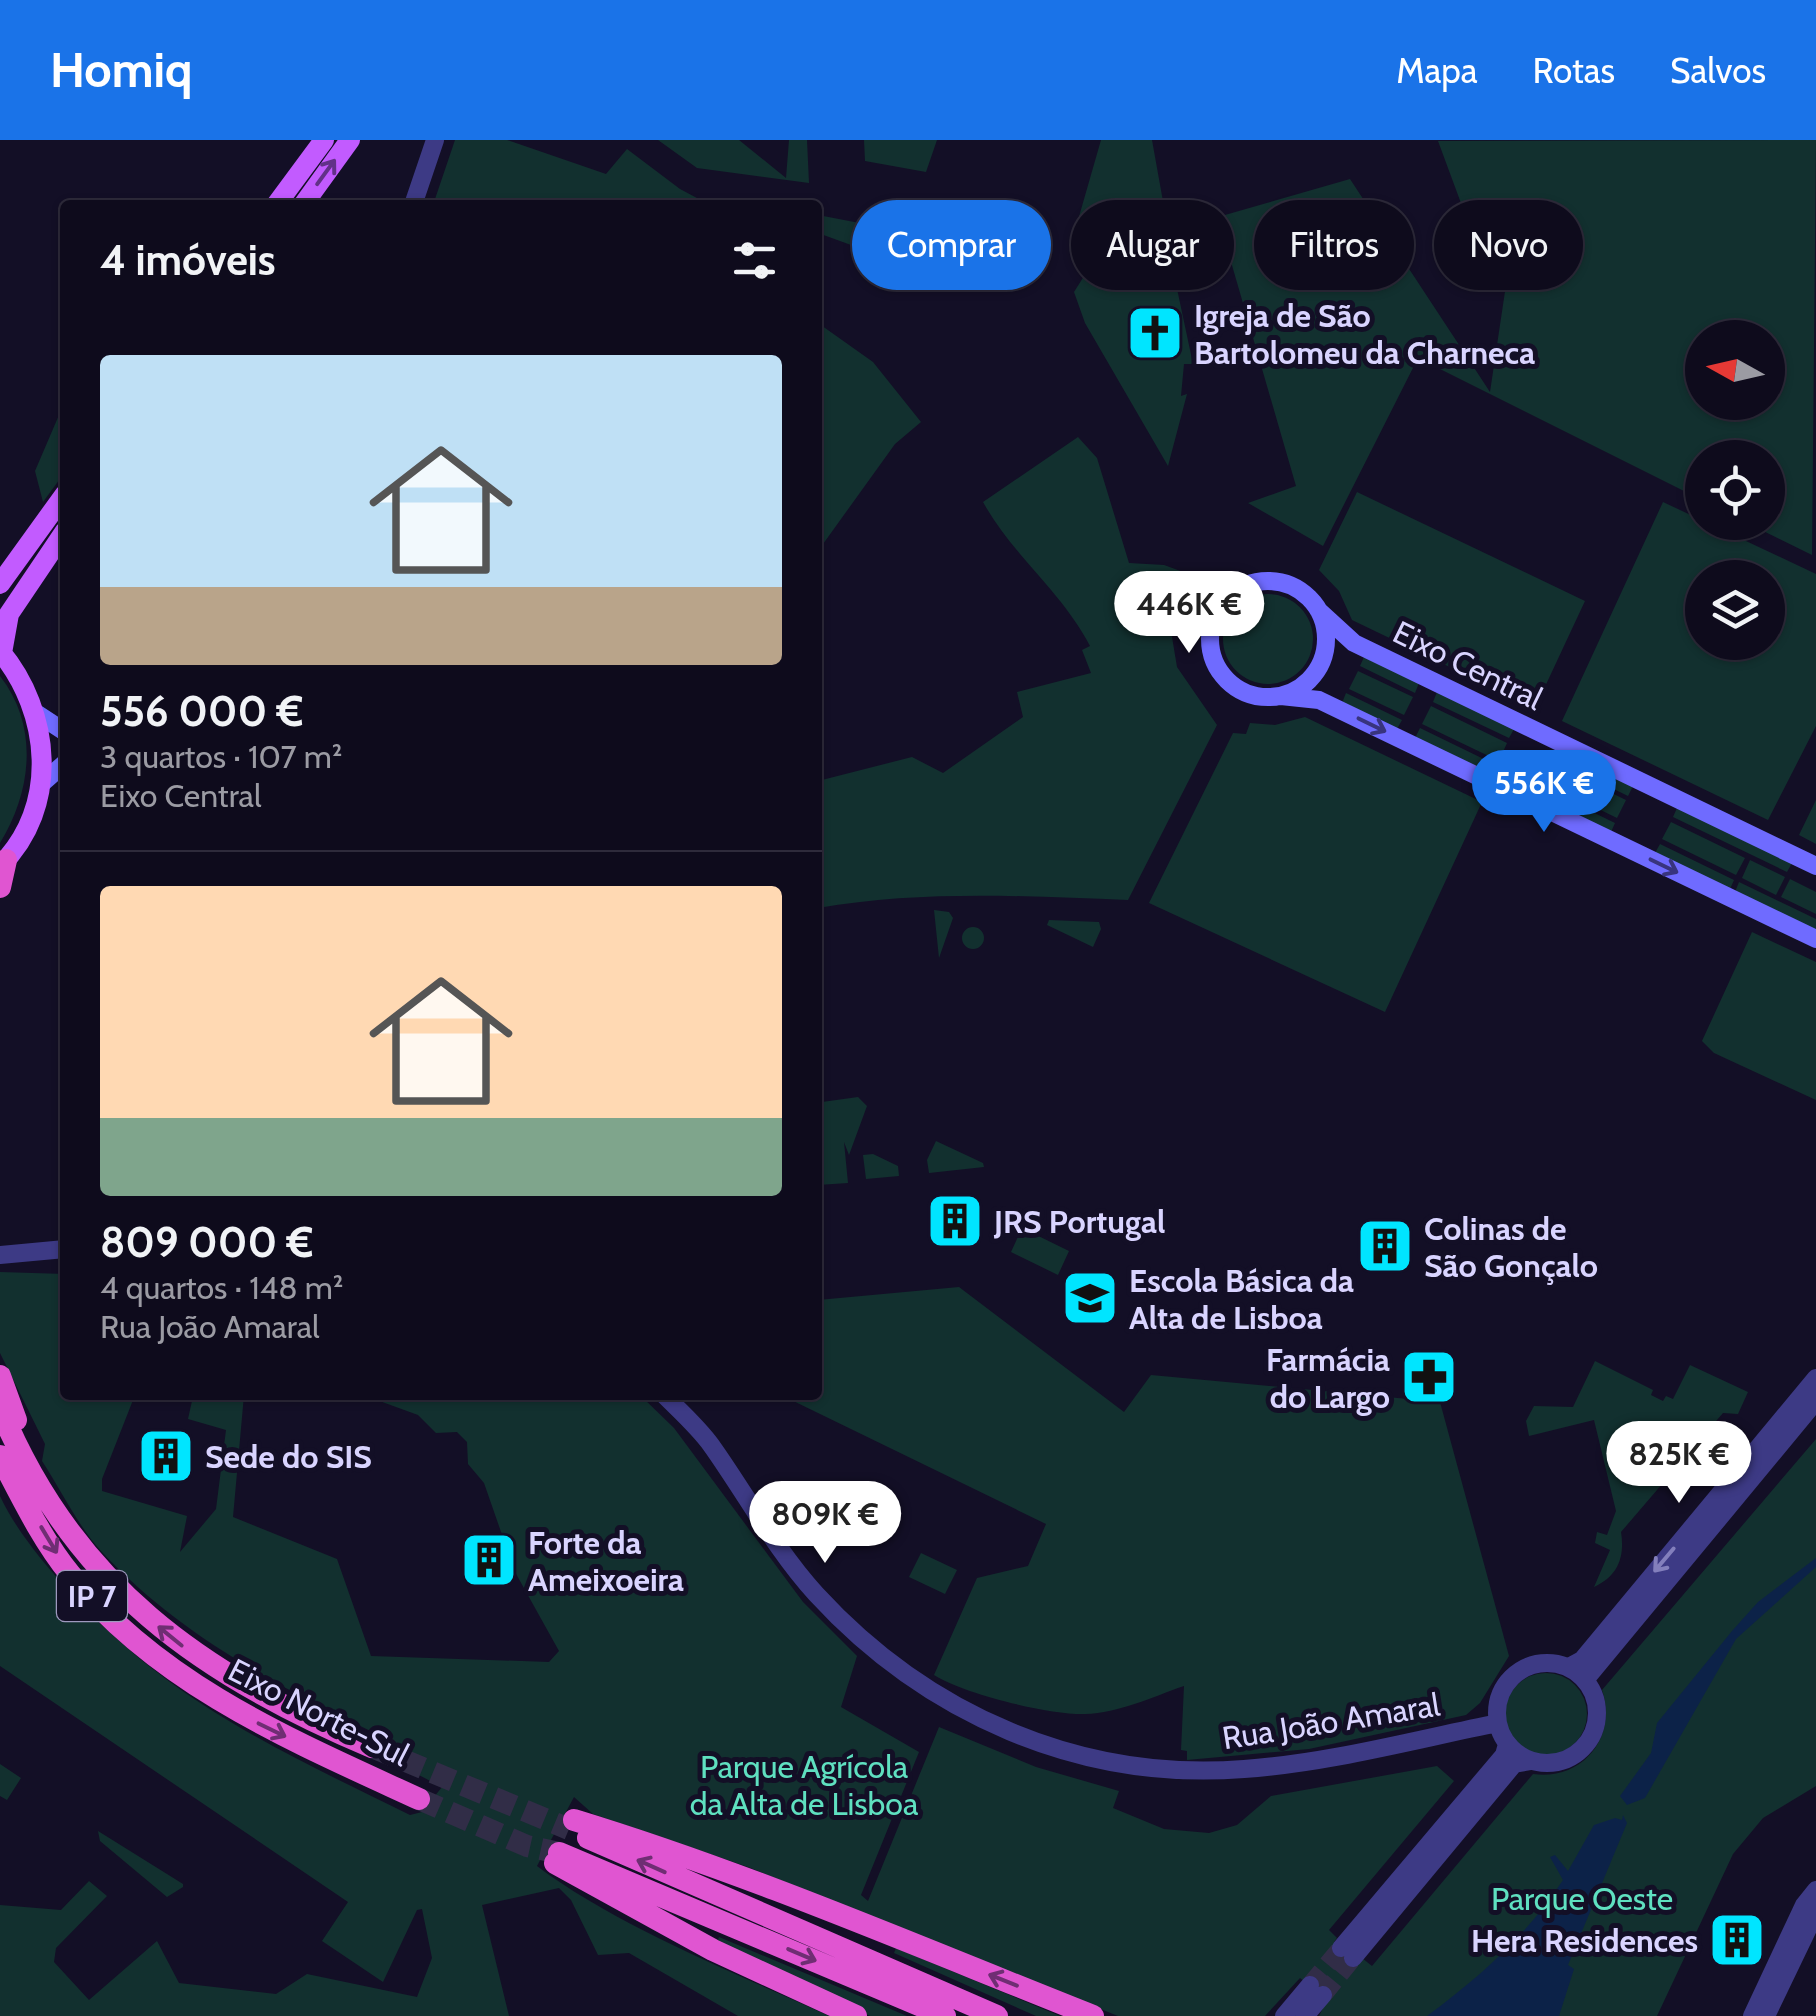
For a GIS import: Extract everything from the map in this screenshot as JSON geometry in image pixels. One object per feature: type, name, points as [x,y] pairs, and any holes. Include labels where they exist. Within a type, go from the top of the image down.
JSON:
[{"type":"highway","points":[[0,887],[3,863]]},
{"type":"highway","points":[[0,1376],[32,1452],[76,1524],[91,1559]]},
{"type":"highway","name":"Eixo Norte-Sul","points":[[0,1408],[28,1471],[91,1559],[168,1637],[251,1690],[372,1746]]},
{"type":"highway","name":"Eixo Norte-Sul","points":[[0,1456],[69,1573],[148,1650],[237,1713],[419,1799]]},
{"type":"highway","points":[[729,1912],[571,1824],[744,1878],[1094,2016]]},
{"type":"highway","points":[[856,2016],[713,1950],[557,1858],[729,1912],[884,1977],[998,2016]]},
{"type":"highway","points":[[884,1977],[944,2016]]},
{"type":"main road","points":[[280,200],[324,140]]},
{"type":"main road","points":[[307,200],[350,140]]},
{"type":"main road","points":[[0,584],[60,501]]},
{"type":"main road","points":[[3,863],[22,837],[40,785],[42,749],[36,713],[22,682],[1,652],[9,614],[60,538]]},
{"type":"main road","points":[[1280,696],[1303,686],[1319,667],[1326,643],[1319,612],[1303,593],[1272,581],[1241,588],[1218,611],[1211,643],[1222,674],[1248,693],[1319,700],[1816,939]]},
{"type":"main road","name":"Eixo Central","points":[[1319,612],[1354,643],[1816,866]]},
{"type":"main road","points":[[36,713],[60,729]]},
{"type":"main road","points":[[40,785],[60,767]]},
{"type":"street","points":[[415,200],[435,140]]},
{"type":"street","points":[[0,1255],[60,1249]]},
{"type":"street","points":[[1569,1667],[1582,1660],[1816,1378]]},
{"type":"street","name":"Rua João Amaral","points":[[669,1400],[708,1441],[784,1553],[843,1623],[926,1690],[1016,1736],[1113,1763],[1213,1771],[1299,1762],[1498,1724]]},
{"type":"street","points":[[1586,1680],[1816,1402]]},
{"type":"street","points":[[1507,1744],[1504,1755],[1347,1953],[1514,1764],[1553,1764],[1574,1757],[1590,1742],[1598,1721],[1596,1699],[1586,1680],[1569,1667],[1543,1663],[1513,1676],[1498,1706],[1498,1724],[1507,1744],[1531,1761]]},
{"type":"street","points":[[1752,2016],[1804,1904],[1816,1890]]},
{"type":"street","points":[[1766,2016],[1816,1912]]},
{"type":"street","points":[[1284,2016],[1317,1990],[1305,2016]]},
{"type":"green space","points":[[455,140],[507,140],[606,174],[627,149],[701,200],[435,200]]},
{"type":"green space","points":[[658,140],[739,140],[786,178],[789,140],[807,140],[809,183],[697,168]]},
{"type":"green space","points":[[864,140],[937,140],[926,172],[865,161]]},
{"type":"green space","points":[[1101,140],[1152,140],[1163,200],[1084,200]]},
{"type":"green space","points":[[1816,140],[1812,555],[1782,540],[1785,540],[1785,440],[1685,440],[1685,492],[1418,358],[1323,546],[1248,503],[1296,486],[1234,272],[1234,212],[1254,207],[1254,290],[1414,290],[1414,276],[1490,392],[1505,290],[1583,290],[1583,200],[1460,200],[1438,141]]},
{"type":"green space","points":[[1350,179],[1364,200],[1277,200]]},
{"type":"green space","points":[[822,216],[852,222],[852,245],[822,234]]},
{"type":"green space","points":[[1177,290],[1193,364],[1184,364],[1181,396],[1187,394],[1168,466],[1085,323],[1074,292]]},
{"type":"green space","points":[[822,326],[873,362],[921,422],[895,444],[822,545]]},
{"type":"green space","points":[[60,413],[60,479],[43,502],[35,471]]},
{"type":"green space","points":[[1078,437],[1097,458],[1129,563],[1164,565],[1186,573],[1168,613],[1177,667],[1217,725],[1128,900],[933,897],[822,907],[822,780],[912,757],[943,773],[1023,717],[1017,692],[1091,673],[1082,650],[1090,646],[1079,627],[1008,540],[983,502]]},
{"type":"green space","points":[[1357,492],[1585,601],[1535,708],[1352,620],[1339,591],[1319,570]]},
{"type":"green space","points":[[1663,502],[1685,512],[1685,540],[1744,540],[1816,574],[1816,726],[1768,820],[1562,721]]},
{"type":"green space","points":[[1268,594],[1293,602],[1305,614],[1313,639],[1305,664],[1293,676],[1268,684],[1243,676],[1231,664],[1223,639],[1231,614],[1243,602]]},
{"type":"green space","points":[[1364,657],[1419,683],[1415,693],[1360,666]]},
{"type":"green space","points":[[1358,671],[1413,697],[1404,715],[1349,689]]},
{"type":"green space","points":[[0,676],[21,716],[27,759],[19,802],[0,843]]},
{"type":"green space","points":[[1437,692],[1514,729],[1509,738],[1433,702]]},
{"type":"green space","points":[[1346,693],[1402,720],[1397,729],[1342,703]]},
{"type":"green space","points":[[1431,706],[1507,743],[1499,761],[1422,724]]},
{"type":"green space","points":[[1305,717],[1482,802],[1385,1012],[1149,903],[1233,733],[1246,734],[1250,723],[1275,725]]},
{"type":"green space","points":[[1420,728],[1496,765],[1492,775],[1415,738]]},
{"type":"green space","points":[[1559,750],[1633,786],[1628,796],[1554,760]]},
{"type":"green space","points":[[1552,764],[1626,800],[1617,818],[1543,782]]},
{"type":"green space","points":[[1541,787],[1615,823],[1611,832],[1536,796]]},
{"type":"green space","points":[[1816,800],[1816,844],[1799,835]]},
{"type":"green space","points":[[1677,808],[1792,863],[1787,872],[1673,817]]},
{"type":"green space","points":[[1671,822],[1745,858],[1736,875],[1662,839]]},
{"type":"green space","points":[[1660,844],[1734,880],[1730,889],[1655,853]]},
{"type":"green space","points":[[1750,860],[1785,877],[1776,895],[1742,878]]},
{"type":"green space","points":[[1790,879],[1816,892],[1816,914],[1781,897]]},
{"type":"green space","points":[[1739,882],[1816,919],[1816,931],[1735,892]]},
{"type":"green space","points":[[934,910],[949,912],[953,918],[939,958]]},
{"type":"green space","points":[[1049,920],[1099,922],[1101,929],[1093,947],[1047,925]]},
{"type":"green space","points":[[973,927],[981,930],[981,946],[973,949],[965,946],[962,938],[965,930]]},
{"type":"green space","points":[[1752,932],[1816,962],[1816,1100],[1714,1053],[1702,1041]]},
{"type":"green space","points":[[858,1097],[867,1106],[849,1155],[844,1142],[848,1183],[822,1185],[822,1102]]},
{"type":"green space","points":[[936,1141],[983,1163],[984,1167],[929,1173],[927,1160]]},
{"type":"green space","points":[[873,1154],[898,1166],[899,1176],[866,1179],[863,1155]]},
{"type":"green space","points":[[1022,1228],[1069,1251],[1058,1275],[1011,1252]]},
{"type":"green space","points":[[0,1272],[60,1274],[60,1400],[133,1400],[102,1479],[102,1491],[187,1516],[180,1552],[216,1509],[226,1430],[188,1419],[190,1400],[244,1400],[233,1517],[337,1559],[371,1656],[549,1662],[559,1651],[515,1572],[484,1483],[468,1464],[467,1442],[457,1432],[436,1433],[418,1415],[377,1400],[645,1400],[674,1428],[803,1602],[857,1656],[841,1707],[919,1752],[861,1895],[868,1901],[939,1727],[1036,1767],[1119,1791],[1113,1808],[1164,1829],[1209,1833],[1237,1825],[1271,1796],[1437,1766],[1454,1781],[1329,1930],[1337,1938],[1334,1942],[1358,1962],[1362,1958],[1372,1966],[1533,1774],[1567,1770],[1592,1752],[1605,1724],[1602,1690],[1816,1439],[1816,1786],[1763,1818],[1733,1854],[1657,2016],[1319,2016],[1327,2000],[1300,1978],[1265,2016],[1118,2016],[748,1867],[593,1814],[574,1797],[537,1866],[640,1929],[829,2016],[738,2016],[629,1953],[598,1955],[571,1900],[559,1888],[482,1905],[509,2016],[0,2016],[0,1905],[61,1910],[89,1881],[107,1896],[56,1948],[54,1962],[89,2000],[157,1941],[179,1983],[276,1994],[307,1974],[417,1997],[432,1958],[422,1909],[417,1910],[383,1982],[322,1941],[348,1902],[0,1666],[0,1496],[22,1533],[67,1589],[105,1628],[185,1693],[270,1744],[410,1815],[422,1812],[442,1787],[384,1757],[383,1737],[269,1679],[198,1634],[164,1609],[101,1551],[42,1461],[45,1444],[0,1353]]},
{"type":"green space","points":[[959,1287],[1124,1412],[1151,1375],[1440,1402],[1509,1656],[1480,1703],[1466,1715],[1309,1749],[1187,1760],[1187,1751],[1181,1750],[1184,1686],[1135,1704],[1085,1714],[1029,1707],[985,1696],[934,1675],[977,1578],[1028,1566],[1046,1524],[791,1400],[822,1400],[822,1300]]},
{"type":"green space","points":[[1595,1361],[1653,1390],[1651,1395],[1663,1401],[1666,1396],[1673,1399],[1690,1365],[1748,1392],[1738,1414],[1723,1413],[1621,1532],[1618,1565],[1594,1587],[1610,1550],[1595,1543],[1597,1532],[1607,1535],[1616,1511],[1594,1420],[1529,1436],[1526,1421],[1534,1406],[1573,1407]]},
{"type":"green space","points":[[921,1553],[957,1570],[945,1594],[909,1577]]},
{"type":"green space","points":[[1546,1673],[1562,1676],[1575,1685],[1584,1698],[1584,1730],[1575,1743],[1562,1752],[1546,1755],[1530,1752],[1517,1743],[1508,1730],[1505,1714],[1508,1698],[1517,1685],[1530,1676]]},
{"type":"green space","points":[[0,1764],[21,1778],[7,1800],[0,1796]]},
{"type":"green space","points":[[98,1831],[183,1887],[167,1897],[100,1841]]},
{"type":"green space","points":[[719,1937],[907,2016],[870,2016],[717,1942]]},
{"type":"green space","points":[[896,1948],[1060,2016],[1036,2016],[894,1953]]},
{"type":"water","points":[[1816,1558],[1816,1567],[1736,1639],[1645,1798],[1627,1805],[1620,1796],[1651,1753],[1657,1723],[1758,1602]]},
{"type":"water","points":[[1623,1815],[1627,1823],[1568,1965],[1574,1969],[1559,2016],[1427,2016],[1501,1954],[1549,1900],[1563,1880],[1550,1857],[1555,1855],[1568,1871],[1594,1825],[1615,1818],[1622,1820]]},
{"type":"tunnel","points":[[372,1747],[569,1829]]},
{"type":"tunnel","points":[[419,1799],[527,1846],[559,1853]]},
{"type":"tunnel","points":[[1310,1985],[1341,1948]]},
{"type":"tunnel","points":[[1323,1995],[1353,1958]]},
{"type":"place","name":"Igreja de São Bartolomeu da Charneca","points":[[1155,333]]},
{"type":"place","name":"JRS Portugal","points":[[955,1221]]},
{"type":"place","name":"Colinas de São Gonçalo","points":[[1385,1246]]},
{"type":"place","name":"Escola Básica da Alta de Lisboa","points":[[1090,1298]]},
{"type":"place","name":"Farmácia do Largo","points":[[1429,1377]]},
{"type":"place","name":"Sede do SIS","points":[[166,1456]]},
{"type":"place","name":"Forte da Ameixoeira","points":[[489,1560]]},
{"type":"place","name":"Hera Residences","points":[[1737,1940]]},
{"type":"park label","name":"Parque Agrícola da Alta de Lisboa","points":[[804,1784]]},
{"type":"park label","name":"Parque Oeste","points":[[1582,1898]]}]
